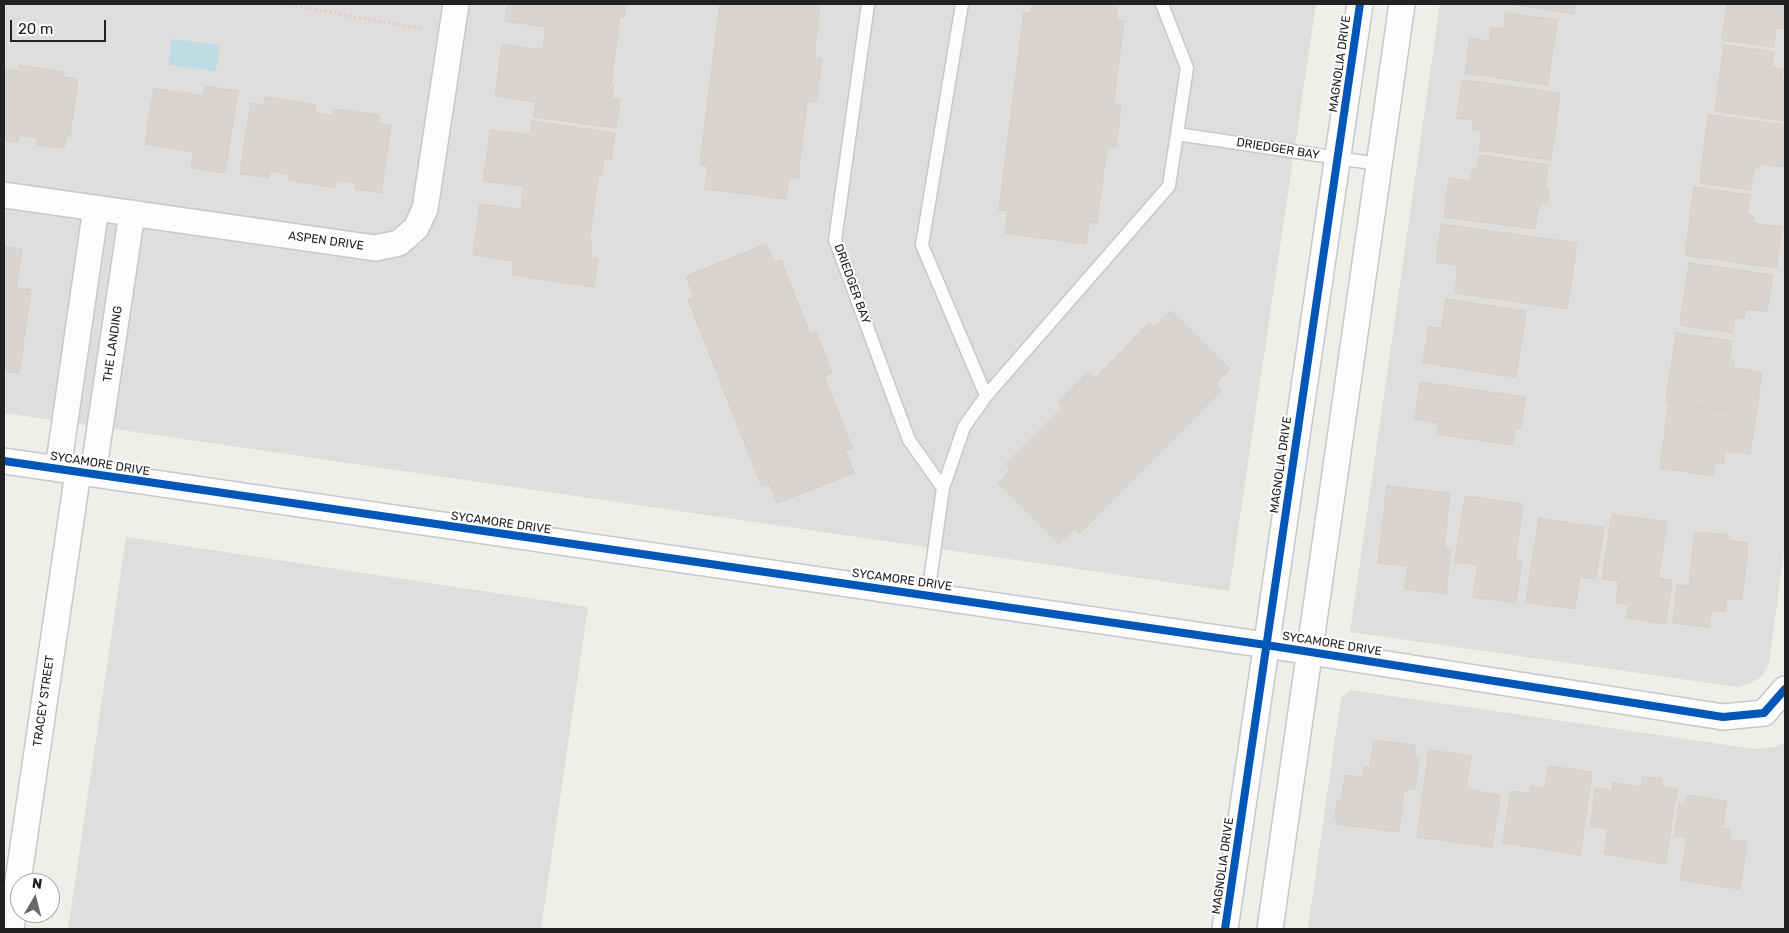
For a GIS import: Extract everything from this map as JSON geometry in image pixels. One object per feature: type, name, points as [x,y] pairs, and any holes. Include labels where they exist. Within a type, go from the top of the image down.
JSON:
[{"type":"street","name":"ASPEN DRIVE","points":[[4,195],[375,248],[399,243],[416,228],[425,209],[456,4]]},
{"type":"street","name":"MAGNOLIA DRIVE","points":[[1225,929],[1360,4]]},
{"type":"street","points":[[1270,929],[1308,652],[1402,4]]},
{"type":"street","points":[[76,472],[96,208]]},
{"type":"street","name":"THE LANDING","points":[[76,472],[132,213]]},
{"type":"street","name":"SYCAMORE DRIVE","points":[[4,461],[1266,645],[1723,717],[1764,713],[1785,689]]},
{"type":"street","name":"TRACEY STREET","points":[[10,929],[76,472]]},
{"type":"lane","name":"DRIEDGER BAY","points":[[868,4],[835,240],[909,440],[943,488]]},
{"type":"lane","points":[[962,4],[922,245],[986,396]]},
{"type":"lane","points":[[928,595],[943,488],[964,428],[986,396],[1169,186],[1187,68],[1162,4]]},
{"type":"lane","name":"DRIEDGER BAY","points":[[1177,134],[1378,164]]},
{"type":"path","points":[[285,4],[452,35]]},
{"type":"shaded area","points":[[4,4],[1316,4],[1229,591],[4,413]]},
{"type":"shaded area","points":[[1440,4],[1785,4],[1785,545],[1769,663],[1762,676],[1750,684],[1737,687],[1350,632]]},
{"type":"shaded area","points":[[82,54],[143,63],[139,98],[149,100],[141,155],[105,150],[99,184],[64,179]]},
{"type":"shaded area","points":[[126,537],[588,607],[541,929],[68,929]]},
{"type":"shaded area","points":[[1350,690],[1755,749],[1775,747],[1785,743],[1785,929],[1308,929],[1341,698]]},
{"type":"water","points":[[172,39],[220,45],[216,71],[168,65]]},
{"type":"building","points":[[508,4],[626,4],[624,17],[620,16],[611,83],[614,83],[612,99],[620,100],[616,128],[534,117],[536,102],[495,96],[502,44],[543,50],[546,27],[505,21]]},
{"type":"building","points":[[720,4],[820,4],[814,59],[822,59],[816,102],[807,101],[798,178],[789,177],[786,199],[705,189],[708,166],[700,165]]},
{"type":"building","points":[[1032,4],[1118,4],[1116,20],[1124,21],[1113,104],[1121,105],[1116,147],[1107,146],[1097,223],[1089,222],[1086,244],[1005,233],[1008,211],[999,210],[1024,12],[1031,13]]},
{"type":"building","points":[[1510,4],[1575,4],[1574,14]]},
{"type":"building","points":[[1727,4],[1785,4],[1785,29],[1776,28],[1773,47],[1722,40]]},
{"type":"building","points":[[1506,13],[1557,20],[1548,85],[1465,73],[1470,38],[1489,41],[1491,27],[1504,29]]},
{"type":"building","points":[[1724,45],[1774,52],[1772,67],[1783,69],[1781,83],[1785,83],[1785,121],[1715,111]]},
{"type":"building","points":[[19,65],[64,72],[64,77],[78,79],[70,136],[66,136],[64,148],[37,145],[38,138],[19,135],[18,142],[4,140],[4,69],[18,71]]},
{"type":"building","points":[[1462,80],[1560,93],[1551,160],[1479,150],[1482,130],[1472,129],[1473,120],[1457,118]]},
{"type":"building","points":[[205,86],[238,91],[225,173],[191,168],[193,152],[145,144],[154,88],[203,96]]},
{"type":"building","points":[[265,97],[316,105],[315,113],[333,116],[334,109],[379,115],[378,123],[391,125],[381,193],[355,189],[356,183],[337,180],[335,188],[288,180],[289,174],[270,171],[269,178],[240,174],[251,103],[264,105]]},
{"type":"building","points":[[1708,115],[1785,125],[1785,167],[1764,164],[1753,170],[1751,190],[1700,183]]},
{"type":"building","points":[[532,121],[615,133],[611,160],[604,159],[602,176],[598,176],[589,242],[592,242],[590,258],[598,259],[594,287],[512,275],[514,261],[473,255],[480,204],[521,209],[524,186],[483,181],[491,130],[530,135]]},
{"type":"building","points":[[1479,155],[1548,165],[1545,189],[1549,189],[1547,204],[1541,203],[1540,209],[1538,209],[1535,229],[1444,217],[1449,178],[1470,181],[1472,170],[1477,170]]},
{"type":"building","points":[[1694,187],[1750,195],[1747,215],[1753,216],[1754,223],[1782,227],[1776,268],[1685,255]]},
{"type":"building","points":[[1441,224],[1577,243],[1567,309],[1455,293],[1458,265],[1436,262]]},
{"type":"building","points":[[766,244],[774,263],[781,260],[810,334],[816,332],[832,373],[824,376],[852,448],[845,450],[854,473],[777,503],[769,483],[762,487],[688,300],[694,297],[686,276]]},
{"type":"building","points":[[4,246],[22,249],[16,288],[31,290],[19,373],[4,371]]},
{"type":"building","points":[[1689,263],[1773,275],[1767,312],[1746,309],[1744,319],[1735,317],[1732,333],[1680,325]]},
{"type":"building","points":[[1446,299],[1526,311],[1516,377],[1423,363],[1429,327],[1441,328]]},
{"type":"building","points":[[1171,311],[1230,369],[1215,384],[1222,390],[1080,533],[1075,528],[1059,544],[998,483],[1011,469],[1006,464],[1062,408],[1057,403],[1088,372],[1095,378],[1149,323],[1154,328]]},
{"type":"building","points":[[1676,333],[1732,341],[1729,361],[1734,361],[1733,368],[1762,372],[1756,414],[1666,401]]},
{"type":"building","points":[[1420,382],[1525,397],[1520,429],[1515,428],[1512,445],[1437,434],[1439,423],[1415,419]]},
{"type":"building","points":[[1669,403],[1756,415],[1750,454],[1725,451],[1723,464],[1715,463],[1713,476],[1660,468]]},
{"type":"building","points":[[1387,486],[1450,493],[1444,548],[1451,548],[1446,594],[1405,589],[1408,566],[1378,563]]},
{"type":"building","points":[[1465,496],[1523,504],[1515,560],[1522,562],[1516,603],[1473,597],[1478,565],[1455,562]]},
{"type":"building","points":[[1612,514],[1667,522],[1658,578],[1672,580],[1665,624],[1627,618],[1629,605],[1616,603],[1619,581],[1602,579]]},
{"type":"building","points":[[1539,518],[1604,528],[1596,579],[1580,577],[1575,609],[1526,602]]},
{"type":"building","points":[[1695,532],[1728,535],[1729,540],[1748,543],[1742,600],[1727,598],[1725,612],[1711,611],[1709,627],[1673,623],[1677,585],[1689,586]]},
{"type":"building","points":[[1374,740],[1415,745],[1414,757],[1419,758],[1415,789],[1404,790],[1399,832],[1337,824],[1338,818],[1335,818],[1337,801],[1341,802],[1345,775],[1362,777],[1364,767],[1370,768]]},
{"type":"building","points":[[1429,750],[1471,756],[1466,789],[1500,795],[1492,847],[1417,837]]},
{"type":"building","points":[[1548,766],[1592,772],[1580,855],[1503,843],[1511,791],[1530,793],[1531,786],[1545,788]]},
{"type":"building","points":[[1643,777],[1662,779],[1661,786],[1677,789],[1665,864],[1604,854],[1608,829],[1590,826],[1596,788],[1612,791],[1613,783],[1641,787]]},
{"type":"building","points":[[1687,795],[1727,801],[1722,829],[1730,830],[1729,840],[1747,842],[1740,889],[1680,880],[1687,838],[1675,836],[1679,803],[1685,805]]},
{"type":"cycle path","points":[[1225,929],[1360,4]]},
{"type":"cycle path","points":[[4,461],[1266,645],[1723,717],[1764,713],[1785,689]]}]
